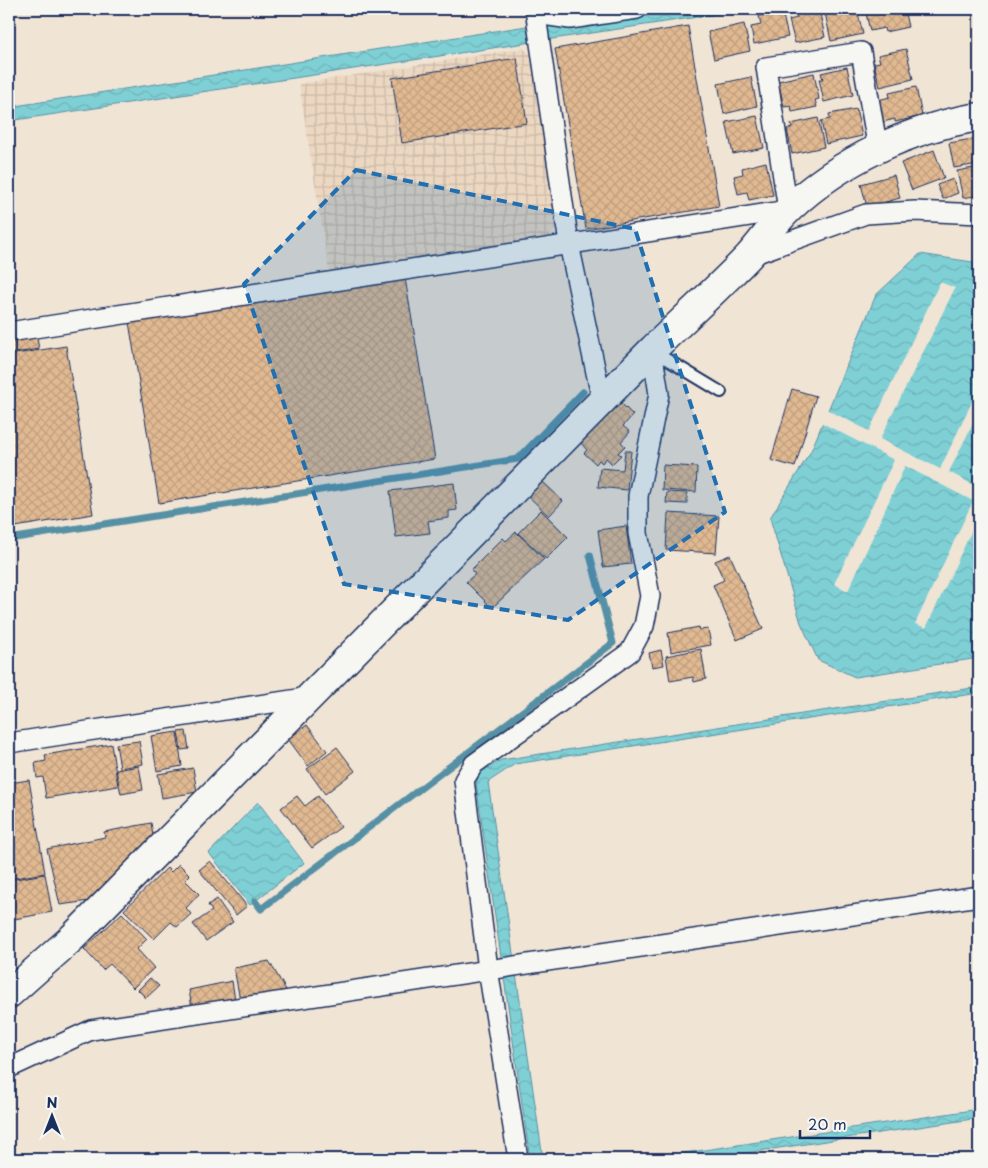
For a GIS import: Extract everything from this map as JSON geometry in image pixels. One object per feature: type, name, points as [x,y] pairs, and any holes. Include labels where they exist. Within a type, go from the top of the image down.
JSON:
[{"type":"street","points":[[602,401],[570,244],[536,14],[570,19],[636,9]]},
{"type":"street","points":[[788,210],[766,67],[861,52],[878,150]]},
{"type":"street","points":[[9,994],[72,938],[652,350],[748,257],[788,210],[816,185],[856,160],[908,136],[979,117]]},
{"type":"street","points":[[9,332],[788,210]]},
{"type":"street","points":[[748,257],[866,214],[915,211],[979,214]]},
{"type":"street","points":[[518,1159],[493,968],[464,780],[474,764],[630,652],[644,626],[650,596],[638,533],[638,496],[659,394],[652,350]]},
{"type":"street","points":[[9,743],[311,696]]},
{"type":"street","points":[[9,1068],[91,1030],[518,964],[979,896]]},
{"type":"lane","points":[[652,350],[721,392]]},
{"type":"highlighted area","points":[[356,170],[635,229],[725,512],[568,620],[344,584],[244,284]]},
{"type":"shaded area","points":[[523,48],[534,58],[559,226],[548,238],[329,271],[299,84]]},
{"type":"water","points":[[667,9],[751,9],[9,121],[9,107],[546,23],[566,24]]},
{"type":"water","points":[[920,254],[979,263],[979,658],[855,677],[818,660],[801,623],[770,518],[811,451],[876,295]]},
{"type":"water","points":[[979,687],[979,693],[515,764],[488,782],[543,1159],[530,1159],[476,783],[480,773],[501,760]]},
{"type":"water","points":[[258,802],[304,863],[250,905],[209,853]]},
{"type":"water","points":[[979,1109],[979,1118],[706,1159],[644,1159]]},
{"type":"pier","points":[[940,282],[955,288],[880,439],[940,469],[979,387],[979,411],[949,472],[979,488],[979,515],[926,628],[915,624],[973,501],[905,466],[848,591],[834,584],[894,460],[820,422],[826,409],[869,431]]},
{"type":"building","points":[[819,9],[825,37],[795,43],[789,20],[797,18],[796,11]]},
{"type":"building","points":[[833,9],[857,9],[863,34],[831,41],[825,13],[834,11]]},
{"type":"building","points":[[865,9],[904,9],[908,27],[885,32],[884,28],[870,31]]},
{"type":"building","points":[[782,11],[788,37],[754,44],[751,27],[761,25],[759,16]]},
{"type":"building","points":[[744,24],[750,51],[714,59],[708,32]]},
{"type":"building","points":[[688,26],[719,206],[586,229],[555,49]]},
{"type":"building","points":[[906,49],[913,79],[880,87],[874,63],[880,62],[878,55]]},
{"type":"building","points":[[517,58],[527,123],[402,143],[392,78]]},
{"type":"building","points":[[847,67],[853,95],[824,102],[819,79],[823,79],[821,73]]},
{"type":"building","points":[[814,73],[819,99],[815,100],[817,107],[792,112],[791,106],[784,107],[778,81]]},
{"type":"building","points":[[751,77],[757,106],[724,114],[718,84]]},
{"type":"building","points":[[916,87],[922,116],[895,122],[895,119],[883,122],[878,100],[890,97],[889,93]]},
{"type":"building","points":[[856,109],[862,136],[826,144],[821,121],[830,119],[829,114]]},
{"type":"building","points":[[757,116],[764,148],[733,154],[726,122]]},
{"type":"building","points":[[818,118],[824,147],[792,154],[787,129],[792,128],[791,124]]},
{"type":"building","points":[[978,138],[979,164],[954,168],[949,143]]},
{"type":"building","points":[[934,150],[944,178],[912,190],[901,163]]},
{"type":"building","points":[[766,162],[773,195],[749,200],[747,192],[738,194],[734,176],[743,174],[742,168]]},
{"type":"building","points":[[979,167],[979,195],[963,198],[957,171]]},
{"type":"building","points":[[894,175],[900,198],[867,207],[861,184]]},
{"type":"building","points":[[953,179],[958,193],[943,199],[937,185]]},
{"type":"building","points":[[405,278],[435,459],[159,503],[129,322]]},
{"type":"building","points":[[36,333],[39,349],[9,354],[9,337]]},
{"type":"building","points":[[66,346],[93,514],[9,528],[9,355]]},
{"type":"building","points":[[792,389],[816,396],[795,467],[771,460]]},
{"type":"building","points":[[619,401],[633,415],[623,426],[630,432],[621,442],[625,446],[618,453],[621,455],[612,464],[606,458],[602,463],[599,460],[596,464],[584,453],[587,450],[580,442]]},
{"type":"building","points":[[625,451],[631,451],[627,490],[598,487],[600,468],[623,470]]},
{"type":"building","points":[[663,465],[697,467],[696,492],[662,490]]},
{"type":"building","points":[[540,479],[563,501],[549,516],[526,494]]},
{"type":"building","points":[[454,483],[457,510],[449,511],[449,518],[428,521],[430,533],[396,537],[390,491]]},
{"type":"building","points":[[667,492],[687,493],[687,504],[666,503]]},
{"type":"building","points":[[541,510],[568,537],[546,559],[518,533]]},
{"type":"building","points":[[668,513],[719,516],[716,553],[666,550]]},
{"type":"building","points":[[626,526],[631,564],[603,567],[598,530]]},
{"type":"building","points":[[516,532],[544,559],[492,608],[466,582],[475,574],[471,570],[503,538],[506,541]]},
{"type":"building","points":[[730,555],[763,629],[737,640],[713,585],[724,580],[715,561]]},
{"type":"building","points":[[699,627],[700,630],[708,629],[711,645],[671,652],[668,633]]},
{"type":"building","points":[[701,649],[706,679],[694,682],[693,677],[670,681],[666,656]]},
{"type":"building","points":[[661,650],[664,665],[652,667],[649,653]]},
{"type":"building","points":[[307,725],[327,751],[308,766],[288,739]]},
{"type":"building","points":[[186,731],[189,749],[181,750],[178,732]]},
{"type":"building","points":[[177,732],[182,766],[157,771],[151,736]]},
{"type":"building","points":[[139,741],[143,764],[120,768],[116,744]]},
{"type":"building","points":[[111,744],[118,786],[46,798],[43,777],[37,778],[35,763],[46,761],[45,755]]},
{"type":"building","points":[[337,747],[355,771],[325,794],[307,769]]},
{"type":"building","points":[[139,766],[143,790],[121,794],[116,770]]},
{"type":"building","points":[[193,768],[197,792],[162,798],[158,774]]},
{"type":"building","points":[[29,780],[45,873],[9,879],[9,783]]},
{"type":"building","points":[[297,796],[305,806],[318,796],[341,827],[312,848],[281,808]]},
{"type":"building","points":[[151,823],[153,835],[89,901],[60,905],[47,849],[105,837],[104,832]]},
{"type":"building","points":[[210,861],[247,906],[236,915],[199,870]]},
{"type":"building","points":[[179,864],[190,875],[185,880],[199,894],[186,908],[191,914],[177,927],[171,922],[154,939],[124,910],[167,868],[171,872]]},
{"type":"building","points":[[45,874],[52,912],[9,920],[9,880]]},
{"type":"building","points":[[217,899],[233,922],[206,941],[193,924],[212,911],[208,905]]},
{"type":"building","points":[[122,913],[147,939],[137,949],[154,968],[133,988],[110,964],[103,970],[84,949]]},
{"type":"building","points":[[269,961],[286,990],[240,1000],[234,968]]},
{"type":"building","points":[[150,978],[159,986],[146,998],[138,990]]},
{"type":"building","points":[[232,981],[235,1000],[192,1008],[189,990]]},
{"type":"waterway","points":[[9,539],[518,459],[583,392]]},
{"type":"waterway","points":[[255,901],[261,909],[613,643],[590,555]]}]
